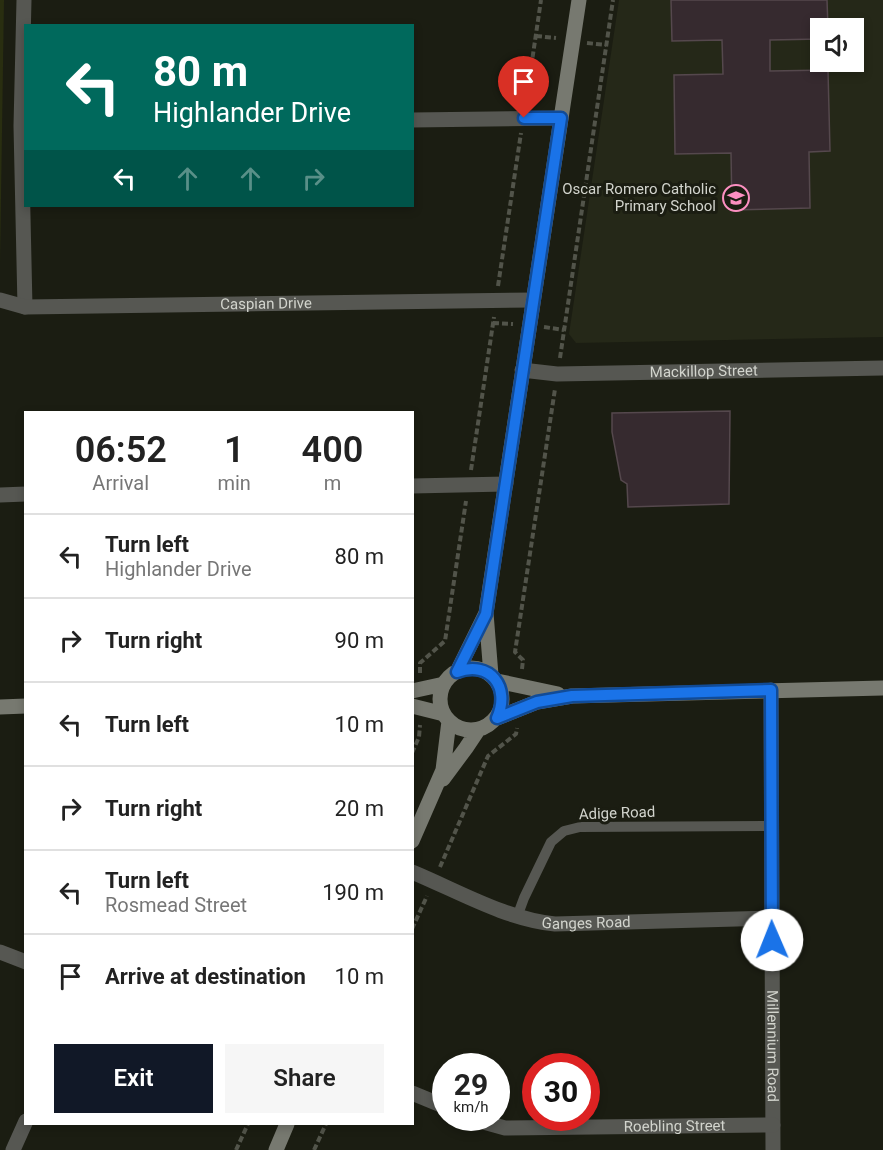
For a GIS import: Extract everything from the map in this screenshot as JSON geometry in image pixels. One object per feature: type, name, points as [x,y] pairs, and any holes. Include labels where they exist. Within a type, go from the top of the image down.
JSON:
[{"type":"street","points":[[24,0],[25,308]]},
{"type":"street","points":[[497,718],[502,699],[501,690],[494,678],[486,614],[579,0]]},
{"type":"street","points":[[414,120],[561,118]]},
{"type":"street","name":"Caspian Drive","points":[[0,300],[25,308],[533,300]]},
{"type":"street","name":"Mackillop Street","points":[[522,370],[558,374],[883,368]]},
{"type":"street","points":[[414,486],[506,484]]},
{"type":"street","points":[[0,495],[24,494]]},
{"type":"street","points":[[417,690],[444,684],[457,672],[486,614]]},
{"type":"street","points":[[457,672],[474,668],[494,678],[537,691],[572,696]]},
{"type":"street","points":[[414,837],[437,786],[446,753],[447,718],[441,704],[444,684]]},
{"type":"street","points":[[437,786],[478,730],[497,718],[537,702],[572,696],[883,688]]},
{"type":"street","name":"Millennium Road","points":[[771,690],[773,1150]]},
{"type":"street","points":[[0,707],[24,706]]},
{"type":"street","points":[[417,708],[447,718],[462,729],[478,730]]},
{"type":"street","name":"Ganges Road","points":[[414,873],[517,917],[555,924],[772,918]]},
{"type":"street","points":[[0,952],[24,961]]},
{"type":"street","points":[[414,1095],[432,1102]]},
{"type":"street","points":[[13,1150],[24,1125]]},
{"type":"street","points":[[276,1150],[287,1125]]},
{"type":"street","name":"Roebling Street","points":[[510,1128],[773,1125]]},
{"type":"lane","name":"Adige Road","points":[[517,917],[551,842],[564,831],[580,827],[771,826]]},
{"type":"path","points":[[417,690],[420,663],[445,641],[542,0]]},
{"type":"path","points":[[520,686],[523,660],[514,652],[613,0]]},
{"type":"path","points":[[414,748],[419,737],[417,708]]},
{"type":"path","points":[[414,925],[488,756],[516,734],[518,709]]},
{"type":"path","points":[[236,1150],[248,1125]]},
{"type":"path","points":[[314,1150],[326,1125]]},
{"type":"shaded area","name":"Oscar Romero Catholic Primary School","points":[[619,0],[883,0],[883,337],[576,343],[569,334]]},
{"type":"green space","points":[[0,0],[4,0],[0,264]]},
{"type":"building","points":[[671,0],[827,0],[828,18],[810,18],[810,39],[770,40],[770,71],[828,72],[830,151],[809,152],[810,208],[732,210],[731,153],[675,154],[674,75],[723,74],[722,40],[672,41]]},
{"type":"building","points":[[730,411],[729,504],[628,507],[627,484],[621,480],[612,432],[612,413]]},
{"type":"place","name":"Oscar Romero Catholic Primary School","points":[[736,198]]},
{"type":"route","points":[[524,118],[561,118],[486,614],[457,672],[474,668],[483,670],[497,681],[502,699],[497,718],[537,702],[572,696],[771,690],[772,940]]}]
